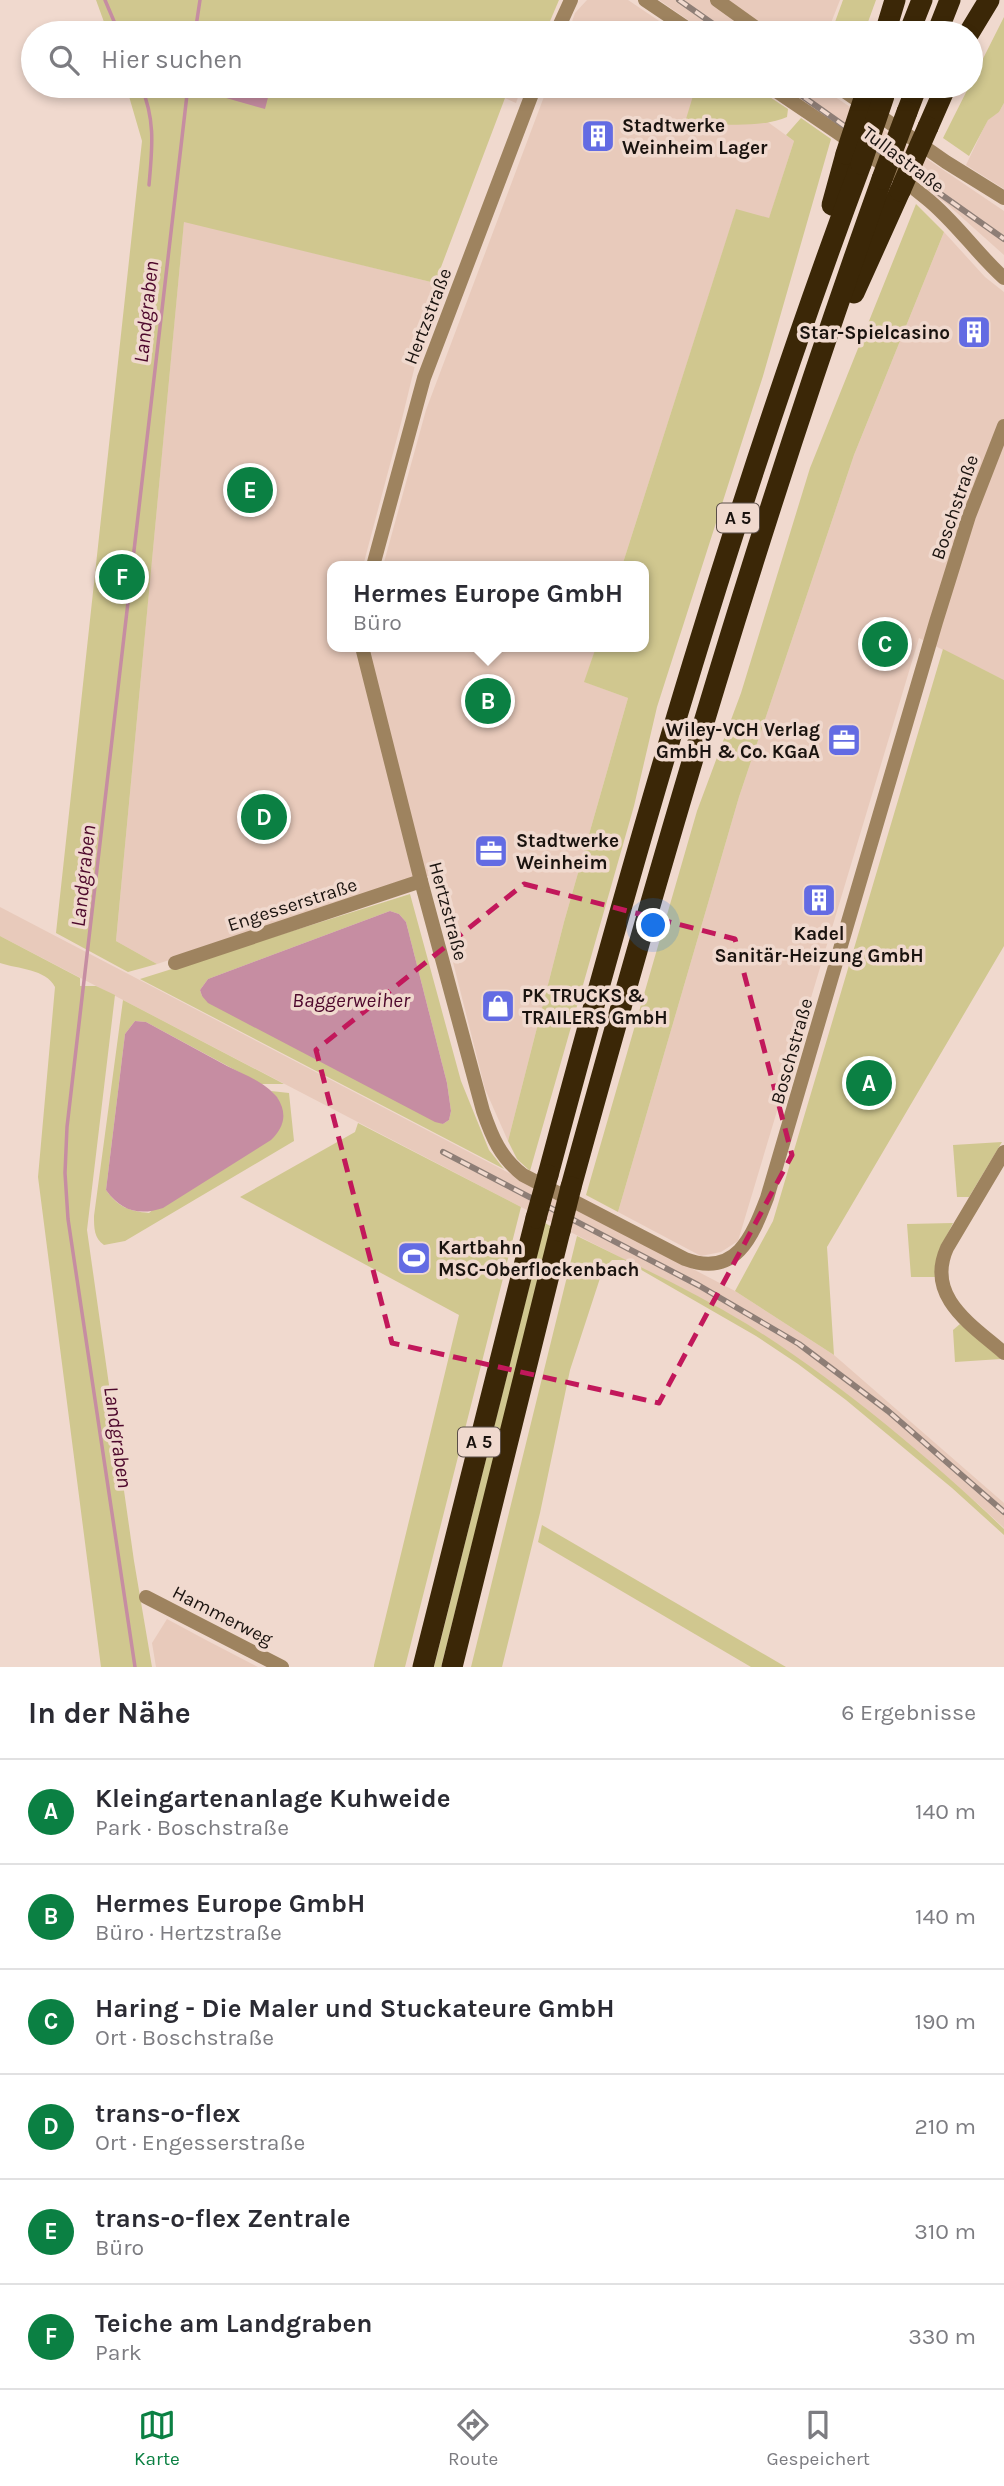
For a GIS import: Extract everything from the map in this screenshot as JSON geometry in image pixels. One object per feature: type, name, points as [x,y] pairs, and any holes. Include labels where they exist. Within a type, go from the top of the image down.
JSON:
[{"type":"highway","points":[[889,21],[895,0]]},
{"type":"highway","points":[[914,21],[922,0]]},
{"type":"highway","points":[[942,21],[950,0]]},
{"type":"highway","points":[[974,21],[982,0]]},
{"type":"highway","points":[[976,21],[989,0]]},
{"type":"highway","name":"A 5","points":[[423,1667],[536,1218],[667,744],[776,398],[877,98]]},
{"type":"highway","points":[[891,185],[912,98]]},
{"type":"highway","points":[[891,185],[928,127],[941,98]]},
{"type":"highway","name":"A 5","points":[[452,1667],[571,1187],[695,752],[813,377],[873,254],[891,185]]},
{"type":"street","points":[[561,21],[571,0]]},
{"type":"street","points":[[645,0],[676,21]]},
{"type":"street","points":[[716,0],[746,21]]},
{"type":"street","name":"Hertzstraße","points":[[374,561],[424,378],[530,98]]},
{"type":"street","name":"Tullastraße","points":[[786,98],[926,197],[1004,278]]},
{"type":"street","points":[[854,98],[946,162],[1004,198]]},
{"type":"street","name":"Boschstraße","points":[[523,1175],[694,1262],[705,1264],[725,1260],[741,1250],[754,1233],[781,1157],[965,529],[1004,426]]},
{"type":"street","name":"Hertzstraße","points":[[363,652],[483,1111],[496,1147],[512,1167],[523,1175]]},
{"type":"street","name":"Engesserstraße","points":[[175,963],[421,881]]},
{"type":"street","points":[[1004,1152],[947,1248],[942,1264],[942,1277],[953,1307],[1004,1353]]},
{"type":"street","name":"Hammerweg","points":[[146,1597],[282,1667]]},
{"type":"highlighted area","points":[[524,884],[735,939],[792,1155],[659,1403],[392,1343],[316,1050]]},
{"type":"shaded area","points":[[96,0],[559,0],[550,21],[104,21]]},
{"type":"shaded area","points":[[587,0],[628,0],[659,21],[572,21],[575,13]]},
{"type":"shaded area","points":[[659,0],[840,0],[832,21],[690,21]]},
{"type":"shaded area","points":[[843,0],[876,0],[868,21],[835,21]]},
{"type":"shaded area","points":[[1004,17],[1004,103],[999,112],[988,120],[969,156],[943,138],[963,98],[983,98],[983,59]]},
{"type":"shaded area","points":[[129,98],[505,98],[435,283],[184,222],[116,941],[157,964],[128,972],[56,933],[142,141]]},
{"type":"shaded area","points":[[505,98],[518,98],[516,103]]},
{"type":"shaded area","points":[[543,98],[771,98],[777,102],[765,120],[794,141],[769,219],[736,210],[624,561],[384,561],[426,410]]},
{"type":"shaded area","points":[[692,98],[771,98],[788,109],[787,117],[765,123],[737,125],[686,119]]},
{"type":"shaded area","points":[[798,98],[837,98],[1004,211],[1004,255],[947,204]]},
{"type":"shaded area","points":[[1004,103],[1004,189],[966,165],[988,119],[999,112]]},
{"type":"shaded area","points":[[801,118],[831,139],[763,376],[657,707],[634,806],[530,1171],[517,1159],[508,1141],[564,922],[628,698],[584,682],[594,652],[649,652],[649,561],[624,561],[736,209],[769,218],[794,141],[786,135]]},
{"type":"shaded area","points":[[916,204],[944,232],[854,455],[739,797],[618,1212],[586,1195],[697,811],[741,693],[810,468]]},
{"type":"shaded area","points":[[184,221],[435,283],[364,561],[327,561],[327,652],[594,652],[585,682],[628,698],[564,922],[508,1141],[485,1089],[431,875],[157,964],[116,941]]},
{"type":"shaded area","points":[[944,232],[985,277],[1004,292],[1004,680],[919,638],[738,1241],[721,1252],[701,1256],[618,1212],[739,797],[854,455]]},
{"type":"shaded area","points":[[943,649],[1004,680],[1004,946],[827,1247],[834,1355],[735,1291],[773,1221]]},
{"type":"shaded area","points":[[410,894],[461,1081],[489,1150],[504,1169],[140,979]],"holes":[[[390,911],[399,914],[406,922],[447,1083],[451,1111],[449,1120],[443,1124],[202,996],[200,990],[208,979]]]},
{"type":"shaded area","points":[[0,907],[735,1291],[834,1355],[1004,1503],[1004,1528],[835,1386],[745,1323],[0,936]]},
{"type":"shaded area","points":[[0,936],[80,978],[80,986],[96,986],[115,995],[87,1230],[134,1561],[152,1667],[101,1667],[38,1177],[55,987],[45,976],[0,963]]},
{"type":"shaded area","points":[[123,1000],[284,1084],[261,1084],[146,1022],[135,1021],[125,1034],[106,1190],[115,1200],[130,1209],[149,1213],[278,1099],[271,1091],[289,1093],[294,1141],[125,1241],[104,1245],[96,1236],[94,1216]]},
{"type":"shaded area","points":[[358,1123],[521,1207],[405,1667],[374,1665],[459,1315],[240,1197],[355,1132]]},
{"type":"shaded area","points":[[1002,1142],[969,1197],[957,1197],[953,1145]]},
{"type":"shaded area","points":[[545,1223],[552,1227],[441,1667],[434,1667]]},
{"type":"shaded area","points":[[953,1223],[943,1243],[936,1277],[911,1277],[907,1224]]},
{"type":"shaded area","points":[[577,1236],[706,1300],[814,1369],[944,1474],[1004,1529],[1004,1535],[846,1400],[798,1364],[756,1336],[624,1260],[612,1260],[603,1269],[570,1370],[540,1513],[502,1667],[471,1667]]},
{"type":"shaded area","points":[[960,1324],[1001,1359],[955,1362],[953,1330]]},
{"type":"shaded area","points":[[542,1525],[786,1667],[751,1667],[538,1542]]},
{"type":"shaded area","points":[[167,1619],[258,1667],[156,1667],[152,1643]]},
{"type":"water","points":[[226,98],[268,98],[265,109]]},
{"type":"water","name":"Baggerweiher","points":[[390,911],[399,914],[406,922],[447,1083],[451,1111],[449,1120],[443,1124],[208,1003],[200,990],[208,979]]},
{"type":"water","points":[[135,1021],[146,1022],[260,1083],[277,1097],[283,1109],[282,1125],[271,1140],[163,1208],[146,1212],[124,1207],[106,1190],[125,1034]]},
{"type":"waterway","points":[[105,0],[114,21]]},
{"type":"waterway","name":"Landgraben","points":[[197,21],[200,0]]},
{"type":"waterway","points":[[146,98],[151,123],[152,147],[149,185]]},
{"type":"waterway","name":"Landgraben","points":[[135,1667],[68,1219],[65,1173],[67,1127],[187,98]]},
{"type":"railway","points":[[679,0],[709,21]]},
{"type":"railway","points":[[805,98],[1004,239]]},
{"type":"railway","points":[[443,1152],[698,1285],[799,1344],[888,1411],[1004,1512]]},
{"type":"place","name":"Stadtwerke Weinheim Lager","points":[[598,136]]},
{"type":"place","name":"Star-Spielcasino","points":[[974,332]]},
{"type":"place","name":"trans-o-flex Zentrale","points":[[250,490]]},
{"type":"place","name":"Teiche am Landgraben","points":[[122,577]]},
{"type":"place","name":"Haring - Die Maler und Stuckateure GmbH","points":[[885,644]]},
{"type":"place","name":"Hermes Europe GmbH","points":[[488,701]]},
{"type":"place","name":"Wiley-VCH Verlag GmbH & Co. KGaA","points":[[844,740]]},
{"type":"place","name":"trans-o-flex","points":[[264,817]]},
{"type":"place","name":"Stadtwerke Weinheim","points":[[491,851]]},
{"type":"place","name":"Kadel Sanitär-Heizung GmbH","points":[[819,900]]},
{"type":"place","name":"PK TRUCKS & TRAILERS GmbH","points":[[498,1006]]},
{"type":"place","name":"Kleingartenanlage Kuhweide","points":[[869,1083]]},
{"type":"place","name":"Kartbahn MSC-Oberflockenbach","points":[[414,1258]]}]
